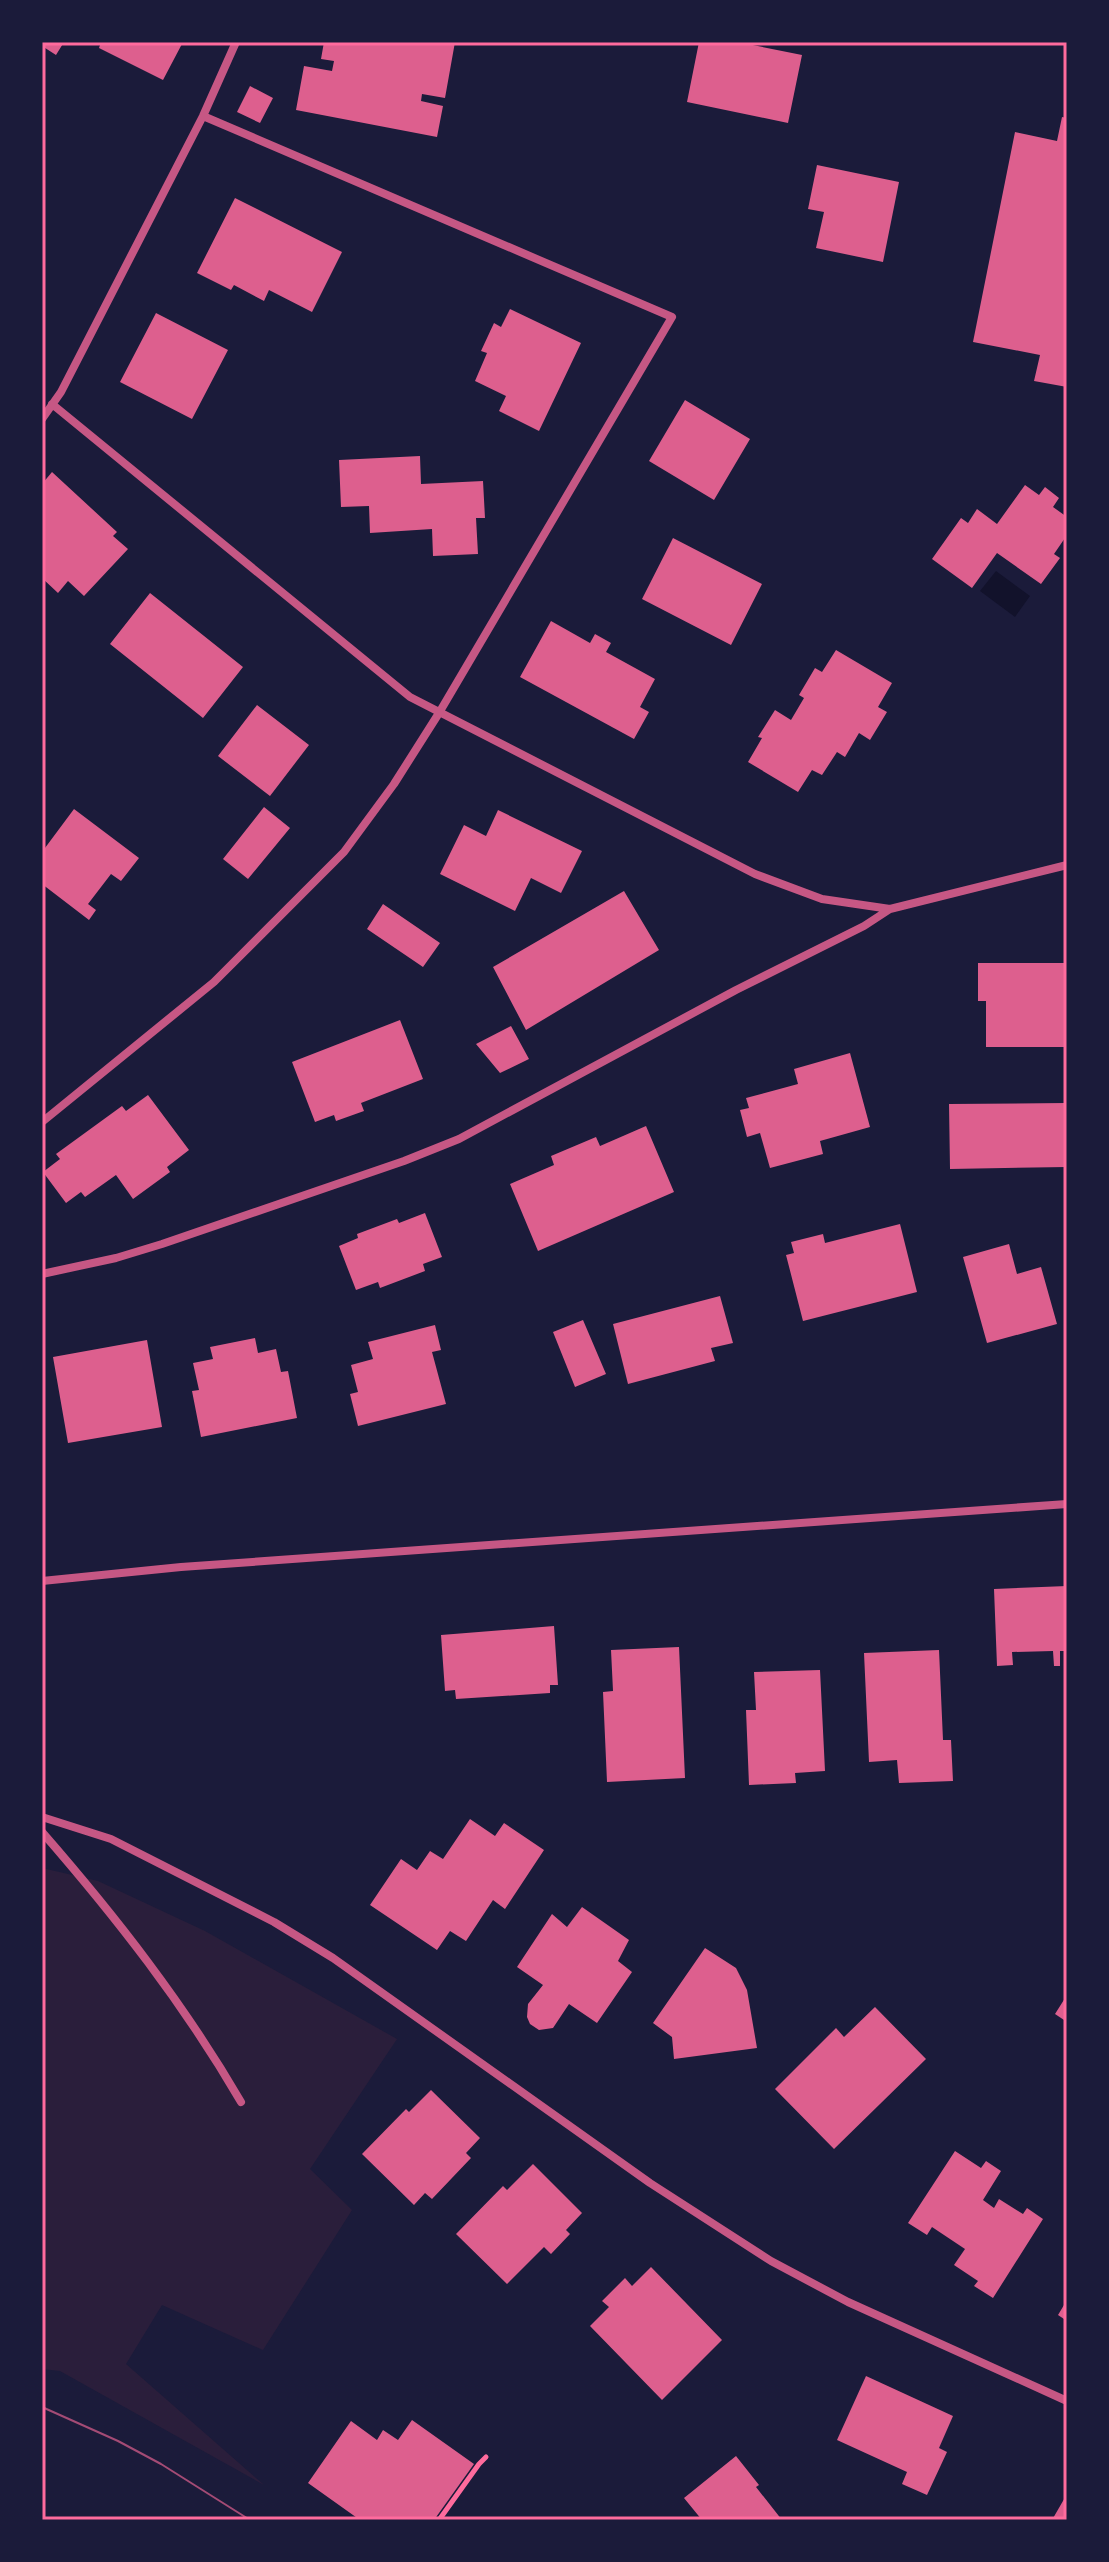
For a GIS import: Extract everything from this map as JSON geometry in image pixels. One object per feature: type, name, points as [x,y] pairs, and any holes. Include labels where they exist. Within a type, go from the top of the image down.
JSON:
[{"type":"street","points":[[42,419],[203,116],[236,42]]},
{"type":"street","points":[[42,1122],[214,982],[344,852],[394,784],[439,713],[672,317],[203,116]]},
{"type":"street","points":[[52,404],[410,697],[755,874],[822,899],[890,909]]},
{"type":"street","points":[[42,1274],[116,1258],[162,1244],[404,1161],[459,1139],[736,990],[864,926],[890,909],[1067,865]]},
{"type":"street","points":[[42,1581],[213,1565],[1067,1504]]},
{"type":"street","points":[[42,1817],[111,1839],[151,1857],[297,1936],[333,1958],[650,2183],[771,2261],[848,2302],[1067,2401]]},
{"type":"street","points":[[42,1832],[159,1975],[206,2041],[241,2102]]},
{"type":"path","points":[[439,2520],[486,2457]]},
{"type":"shaded area","points":[[996,571],[1030,596],[1015,617],[980,591]]},
{"type":"shaded area","points":[[42,1868],[98,1881],[205,1931],[397,2039],[310,2169],[352,2210],[263,2350],[162,2305],[126,2364],[264,2485],[60,2371],[42,2369]]},
{"type":"building","points":[[42,42],[64,42],[56,55],[42,46]]},
{"type":"building","points":[[101,42],[183,42],[163,80],[99,48]]},
{"type":"building","points":[[324,42],[455,42],[445,98],[422,94],[421,101],[443,106],[437,137],[296,110],[304,66],[332,71],[334,61],[321,59]]},
{"type":"building","points":[[699,42],[738,42],[802,55],[788,123],[687,102]]},
{"type":"building","points":[[250,86],[273,98],[260,123],[237,112]]},
{"type":"building","points":[[1062,117],[1067,118],[1067,387],[1034,381],[1040,355],[973,342],[1015,132],[1057,141]]},
{"type":"building","points":[[817,165],[899,182],[883,262],[816,248],[824,212],[808,209]]},
{"type":"building","points":[[235,198],[342,252],[312,312],[269,290],[264,301],[234,285],[231,290],[197,273]]},
{"type":"building","points":[[510,309],[581,343],[539,431],[499,411],[506,396],[475,381],[487,353],[481,351],[494,323],[501,327]]},
{"type":"building","points":[[156,313],[228,350],[192,419],[120,382]]},
{"type":"building","points":[[685,400],[750,439],[714,500],[649,461]]},
{"type":"building","points":[[420,456],[421,484],[483,481],[485,518],[476,518],[478,554],[433,556],[432,529],[370,533],[369,506],[341,507],[339,460]]},
{"type":"building","points":[[52,472],[117,532],[113,536],[128,549],[84,596],[68,581],[58,593],[42,578],[42,484]]},
{"type":"building","points":[[1025,485],[1039,495],[1045,487],[1059,498],[1053,507],[1067,517],[1067,535],[1054,554],[1060,558],[1041,584],[997,553],[972,588],[932,559],[961,518],[968,523],[977,509],[997,524]]},
{"type":"building","points":[[673,538],[762,584],[731,645],[642,599]]},
{"type":"building","points":[[150,593],[243,667],[203,718],[110,644]]},
{"type":"building","points":[[551,621],[590,643],[595,634],[611,643],[606,652],[655,679],[640,707],[649,712],[634,739],[520,677]]},
{"type":"building","points":[[836,650],[892,683],[878,707],[887,712],[870,740],[859,733],[845,757],[837,752],[822,775],[812,770],[798,792],[748,762],[762,738],[758,737],[775,710],[791,720],[804,698],[799,695],[815,668],[822,672]]},
{"type":"building","points":[[257,705],[309,745],[270,796],[218,756]]},
{"type":"building","points":[[264,807],[290,828],[248,879],[223,859]]},
{"type":"building","points":[[74,809],[139,858],[121,881],[111,874],[88,904],[96,910],[89,920],[42,884],[42,852]]},
{"type":"building","points":[[498,810],[582,851],[561,893],[531,878],[515,911],[440,874],[464,825],[486,836]]},
{"type":"building","points":[[624,891],[659,950],[526,1030],[493,967]]},
{"type":"building","points":[[383,904],[440,943],[423,967],[367,929]]},
{"type":"building","points":[[978,963],[1067,963],[1067,1047],[986,1047],[986,1001],[978,1001]]},
{"type":"building","points":[[400,1020],[423,1079],[361,1103],[364,1111],[336,1121],[334,1115],[315,1122],[292,1062]]},
{"type":"building","points":[[511,1026],[529,1059],[500,1073],[476,1044]]},
{"type":"building","points":[[850,1053],[870,1127],[820,1141],[823,1154],[770,1168],[760,1133],[747,1137],[740,1110],[749,1108],[746,1098],[798,1084],[794,1069]]},
{"type":"building","points":[[148,1095],[189,1150],[167,1167],[170,1172],[133,1199],[116,1175],[85,1197],[81,1192],[66,1203],[43,1172],[60,1159],[56,1154],[122,1106],[126,1111]]},
{"type":"building","points":[[1067,1103],[1067,1167],[950,1169],[949,1104]]},
{"type":"building","points":[[646,1126],[674,1192],[538,1251],[510,1184],[554,1165],[551,1156],[596,1137],[600,1146]]},
{"type":"building","points":[[425,1213],[442,1257],[423,1264],[425,1271],[380,1288],[378,1282],[356,1290],[339,1246],[358,1238],[357,1234],[397,1219],[399,1223]]},
{"type":"building","points":[[900,1224],[917,1292],[803,1321],[786,1255],[794,1253],[791,1242],[823,1234],[825,1243]]},
{"type":"building","points":[[1009,1244],[1017,1274],[1041,1267],[1057,1324],[987,1343],[963,1257]]},
{"type":"building","points":[[720,1296],[733,1343],[711,1348],[715,1361],[628,1384],[613,1324]]},
{"type":"building","points":[[583,1320],[606,1374],[575,1387],[553,1332]]},
{"type":"building","points":[[435,1325],[441,1350],[432,1352],[446,1404],[358,1426],[350,1394],[358,1392],[351,1365],[373,1359],[368,1342]]},
{"type":"building","points":[[255,1338],[258,1353],[276,1349],[281,1372],[288,1371],[297,1418],[201,1437],[192,1391],[199,1390],[193,1363],[213,1359],[210,1347]]},
{"type":"building","points":[[147,1340],[162,1427],[68,1443],[53,1357]]},
{"type":"building","points":[[1067,1586],[1067,1651],[1060,1651],[1060,1666],[1054,1666],[1053,1651],[1012,1652],[1013,1665],[997,1666],[994,1589]]},
{"type":"building","points":[[554,1626],[558,1685],[550,1685],[550,1693],[456,1699],[455,1690],[445,1691],[441,1635]]},
{"type":"building","points":[[679,1647],[685,1778],[607,1782],[603,1692],[613,1691],[611,1650]]},
{"type":"building","points":[[939,1650],[943,1740],[951,1740],[953,1781],[899,1783],[897,1760],[869,1762],[864,1653]]},
{"type":"building","points":[[820,1670],[825,1771],[795,1773],[796,1783],[749,1785],[746,1710],[756,1710],[754,1672]]},
{"type":"building","points":[[470,1819],[495,1836],[504,1823],[544,1850],[505,1909],[493,1900],[466,1941],[450,1931],[437,1950],[370,1905],[401,1859],[417,1870],[430,1851],[443,1859]]},
{"type":"building","points":[[582,1907],[629,1940],[618,1961],[632,1972],[597,2023],[569,2004],[553,2028],[539,2030],[530,2024],[527,2017],[528,2004],[543,1985],[517,1967],[552,1914],[567,1927]]},
{"type":"building","points":[[705,1948],[736,1968],[747,1990],[757,2048],[674,2059],[672,2037],[653,2023]]},
{"type":"building","points":[[1067,1995],[1067,2022],[1055,2014]]},
{"type":"building","points":[[875,2007],[926,2059],[834,2149],[775,2089],[836,2028],[844,2037]]},
{"type":"building","points":[[431,2090],[480,2138],[466,2153],[471,2158],[432,2199],[425,2193],[414,2205],[362,2154],[406,2109],[409,2112]]},
{"type":"building","points":[[955,2151],[981,2168],[986,2161],[1001,2171],[983,2200],[994,2208],[999,2199],[1023,2214],[1027,2208],[1043,2219],[993,2298],[974,2286],[978,2281],[954,2265],[965,2249],[932,2227],[927,2235],[908,2223]]},
{"type":"building","points":[[533,2164],[582,2213],[566,2230],[570,2234],[551,2254],[544,2247],[507,2284],[456,2234],[503,2186],[507,2190]]},
{"type":"building","points":[[651,2267],[722,2340],[662,2400],[590,2326],[609,2307],[602,2301],[625,2278],[632,2286]]},
{"type":"building","points":[[1067,2300],[1067,2321],[1058,2315]]},
{"type":"building","points":[[866,2376],[953,2416],[939,2448],[947,2452],[927,2495],[902,2484],[907,2472],[837,2440]]},
{"type":"building","points":[[412,2420],[474,2464],[434,2520],[360,2520],[308,2483],[351,2421],[377,2440],[383,2430],[398,2440]]},
{"type":"building","points":[[736,2456],[782,2520],[702,2520],[684,2498]]},
{"type":"building","points":[[1067,2494],[1067,2520],[1052,2520]]},
{"type":"tram line","points":[[42,2407],[161,2464],[250,2520]]}]
